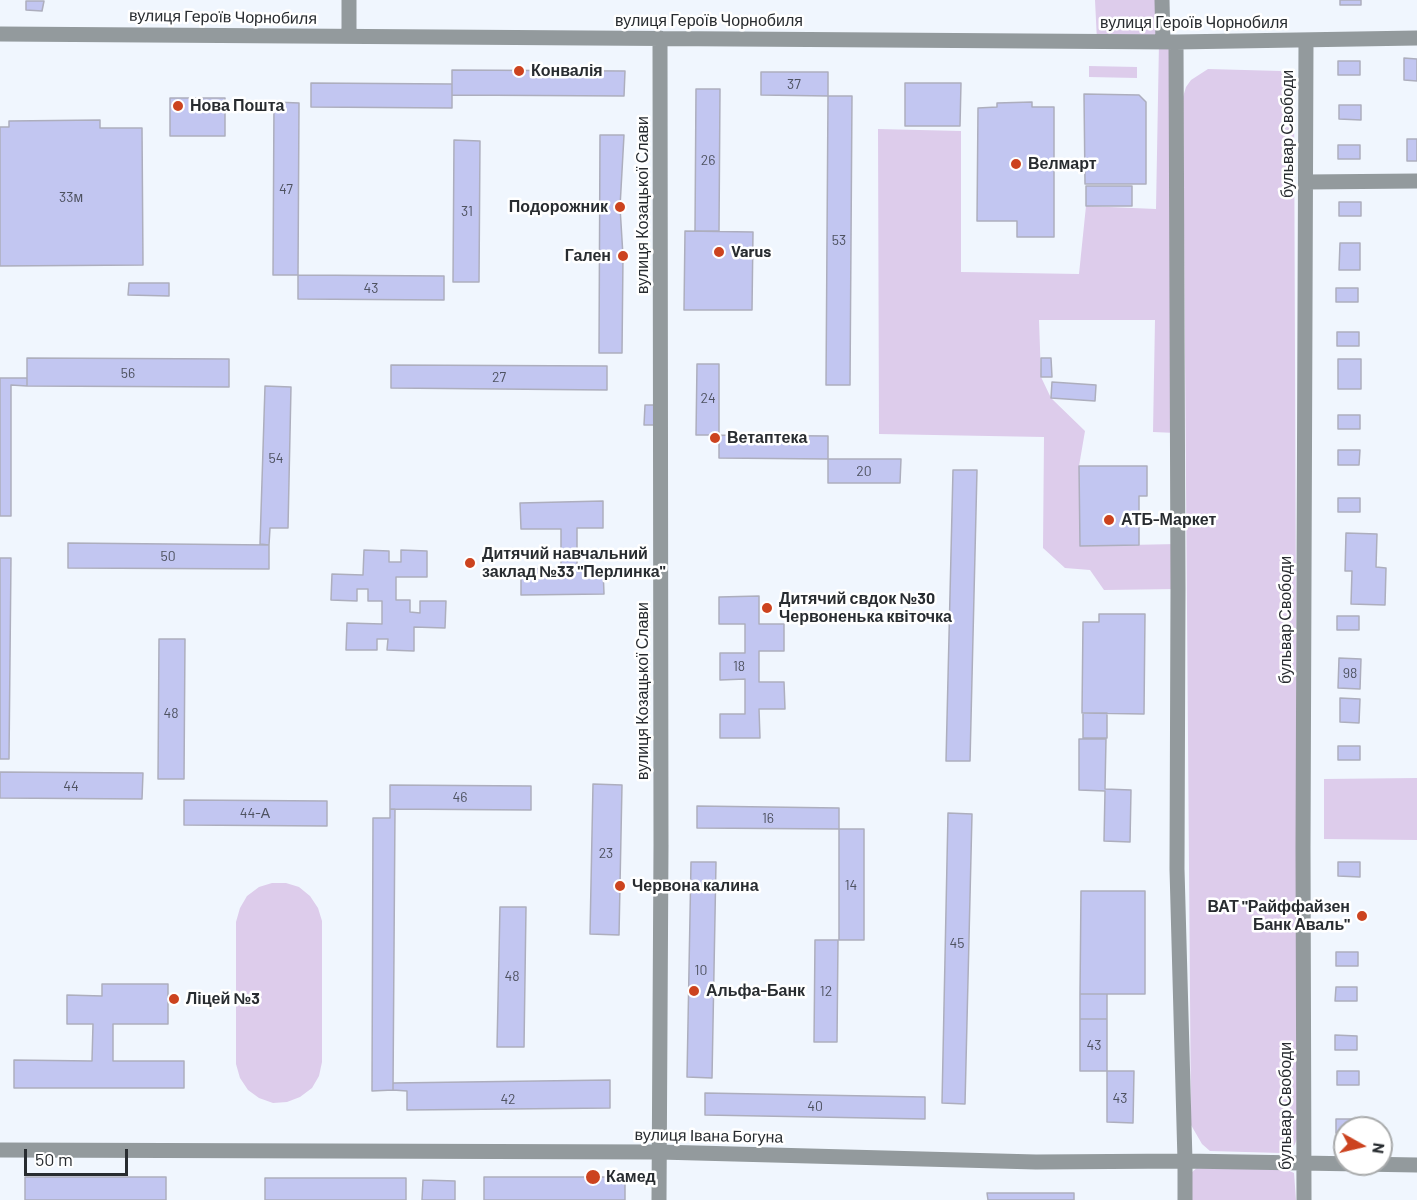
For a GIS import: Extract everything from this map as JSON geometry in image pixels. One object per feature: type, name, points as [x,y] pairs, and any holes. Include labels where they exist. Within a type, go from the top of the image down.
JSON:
[{"type":"street","points":[[349,0],[349,36]]},
{"type":"street","points":[[1162,0],[1169,42],[1178,589],[1176,869],[1185,1200]]},
{"type":"street","name":"вулиця Героїв Чорнобиля","points":[[0,34],[1169,42],[1417,38]]},
{"type":"street","name":"вулиця Козацької Слави","points":[[659,1200],[660,38]]},
{"type":"street","name":"бульвар Свободи","points":[[1304,1200],[1306,40]]},
{"type":"street","points":[[1306,182],[1417,181]]},
{"type":"street","name":"вулиця Івана Богуна","points":[[0,1150],[659,1152],[1036,1162],[1185,1161],[1417,1165]]},
{"type":"shaded area","points":[[1095,0],[1159,0],[1159,41],[1176,42],[1176,433],[1153,432],[1155,320],[1039,320],[1041,377],[1051,398],[1085,431],[1079,466],[1080,546],[1177,544],[1178,589],[1104,590],[1090,570],[1065,568],[1043,548],[1044,437],[879,434],[878,129],[961,131],[961,272],[1079,274],[1086,206],[1156,209],[1159,42],[1097,41]]},
{"type":"shaded area","points":[[1089,66],[1137,67],[1137,78],[1089,77]]},
{"type":"shaded area","points":[[1208,69],[1281,71],[1294,92],[1298,1136],[1291,1150],[1281,1153],[1210,1151],[1202,1144],[1191,1125],[1183,97],[1191,80]]},
{"type":"shaded area","points":[[1417,778],[1417,840],[1324,839],[1324,779]]},
{"type":"shaded area","points":[[272,883],[286,883],[299,887],[310,896],[318,908],[322,921],[322,1062],[319,1076],[312,1088],[300,1097],[287,1102],[273,1103],[259,1098],[248,1090],[240,1078],[236,1064],[236,922],[247,896],[259,887]]},
{"type":"shaded area","points":[[1199,1166],[1285,1169],[1294,1173],[1296,1200],[1191,1200],[1191,1173]]},
{"type":"building","points":[[1340,0],[1361,0],[1361,5],[1340,5]]},
{"type":"building","points":[[26,1],[44,1],[42,11],[26,10]]},
{"type":"building","points":[[1404,58],[1417,59],[1417,81],[1404,80]]},
{"type":"building","points":[[1338,61],[1360,61],[1360,75],[1338,75]]},
{"type":"building","points":[[452,70],[625,71],[624,96],[452,95]]},
{"type":"building","points":[[761,72],[828,72],[828,96],[761,95]]},
{"type":"building","points":[[311,83],[452,84],[452,108],[311,107]]},
{"type":"building","points":[[905,83],[961,83],[960,126],[905,126]]},
{"type":"building","points":[[696,89],[720,89],[719,231],[695,231]]},
{"type":"building","points":[[1084,94],[1139,95],[1146,102],[1146,184],[1085,184]]},
{"type":"building","points":[[828,96],[852,96],[850,385],[826,385]]},
{"type":"building","points":[[170,98],[225,98],[225,136],[170,136]]},
{"type":"building","points":[[274,102],[299,103],[298,275],[273,275]]},
{"type":"building","name":"Велмарт","points":[[1032,102],[1032,107],[1054,107],[1054,237],[1017,237],[1017,221],[977,221],[978,108],[997,107],[997,103]]},
{"type":"building","points":[[1339,105],[1361,105],[1361,120],[1339,119]]},
{"type":"building","points":[[100,120],[100,128],[142,128],[143,265],[0,266],[0,127],[9,127],[9,121]]},
{"type":"building","points":[[600,135],[624,135],[620,207],[623,256],[622,353],[599,353]]},
{"type":"building","points":[[1407,139],[1417,139],[1417,161],[1407,161]]},
{"type":"building","points":[[454,140],[480,141],[479,282],[453,282]]},
{"type":"building","points":[[1338,145],[1360,145],[1360,159],[1338,159]]},
{"type":"building","points":[[1086,186],[1132,186],[1132,206],[1086,206]]},
{"type":"building","points":[[1339,202],[1361,202],[1361,216],[1339,216]]},
{"type":"building","name":"Varus","points":[[685,231],[753,232],[752,310],[684,310]]},
{"type":"building","points":[[1340,243],[1360,243],[1360,270],[1339,270]]},
{"type":"building","points":[[298,275],[444,276],[444,300],[298,299]]},
{"type":"building","points":[[129,283],[169,283],[169,296],[128,295]]},
{"type":"building","points":[[1336,288],[1358,288],[1358,302],[1336,302]]},
{"type":"building","points":[[1337,332],[1359,332],[1359,346],[1337,346]]},
{"type":"building","points":[[27,358],[229,359],[229,387],[27,386]]},
{"type":"building","points":[[1041,358],[1051,358],[1052,377],[1041,377]]},
{"type":"building","points":[[1338,359],[1361,359],[1361,389],[1338,389]]},
{"type":"building","points":[[697,364],[719,364],[719,435],[696,435]]},
{"type":"building","points":[[391,365],[607,366],[607,390],[391,388]]},
{"type":"building","points":[[0,378],[27,378],[27,386],[11,385],[11,516],[0,516]]},
{"type":"building","points":[[1052,382],[1096,385],[1095,401],[1051,398]]},
{"type":"building","points":[[265,386],[291,387],[288,528],[270,528],[269,545],[260,544]]},
{"type":"building","points":[[645,405],[654,405],[654,425],[644,425]]},
{"type":"building","points":[[1338,415],[1360,415],[1360,429],[1338,429]]},
{"type":"building","points":[[719,435],[828,436],[828,459],[719,458]]},
{"type":"building","points":[[1338,450],[1360,450],[1359,465],[1338,465]]},
{"type":"building","points":[[828,459],[901,459],[900,483],[828,483]]},
{"type":"building","name":"АТБ-Маркет","points":[[1079,466],[1147,466],[1147,496],[1139,496],[1139,545],[1080,546]]},
{"type":"building","points":[[953,470],[977,470],[970,761],[946,761]]},
{"type":"building","points":[[1338,498],[1360,498],[1360,512],[1338,512]]},
{"type":"building","points":[[603,501],[603,528],[577,528],[577,568],[603,568],[604,594],[521,595],[521,569],[561,568],[561,529],[521,529],[520,503]]},
{"type":"building","points":[[1346,533],[1377,534],[1376,567],[1386,568],[1385,605],[1351,604],[1352,571],[1345,571]]},
{"type":"building","points":[[68,543],[269,545],[269,569],[68,568]]},
{"type":"building","points":[[364,550],[389,551],[389,562],[401,562],[401,550],[427,551],[427,577],[396,577],[396,600],[410,600],[410,612],[420,613],[420,601],[446,601],[445,628],[414,627],[414,651],[387,650],[388,639],[377,639],[377,650],[346,650],[347,623],[382,624],[382,601],[368,601],[368,589],[357,589],[357,601],[331,600],[332,574],[363,575]]},
{"type":"building","points":[[0,558],[11,558],[9,759],[0,759]]},
{"type":"building","points":[[759,596],[759,624],[784,624],[784,651],[759,651],[759,682],[784,682],[785,709],[759,709],[760,738],[720,738],[720,714],[745,714],[745,679],[720,680],[720,653],[745,653],[745,624],[719,624],[719,597]]},
{"type":"building","points":[[1099,614],[1145,614],[1144,714],[1082,713],[1083,622],[1099,622]]},
{"type":"building","points":[[1337,616],[1359,616],[1359,630],[1337,630]]},
{"type":"building","points":[[159,639],[185,639],[184,779],[158,779]]},
{"type":"building","points":[[1339,658],[1361,659],[1360,689],[1338,688]]},
{"type":"building","points":[[1340,698],[1360,699],[1359,723],[1340,722]]},
{"type":"building","points":[[1083,713],[1107,713],[1107,738],[1083,738]]},
{"type":"building","points":[[1079,739],[1106,739],[1105,789],[1131,790],[1130,842],[1104,841],[1105,791],[1079,790]]},
{"type":"building","points":[[1338,746],[1360,746],[1360,760],[1338,760]]},
{"type":"building","points":[[0,772],[143,773],[142,799],[0,798]]},
{"type":"building","points":[[593,784],[622,785],[619,935],[590,934]]},
{"type":"building","points":[[390,785],[531,786],[531,810],[390,809]]},
{"type":"building","points":[[184,800],[327,801],[327,826],[184,825]]},
{"type":"building","points":[[697,806],[839,808],[839,829],[697,828]]},
{"type":"building","points":[[390,809],[395,809],[393,1090],[372,1091],[373,818],[390,818]]},
{"type":"building","points":[[948,813],[972,814],[965,1104],[942,1103]]},
{"type":"building","points":[[839,829],[864,829],[864,940],[839,940]]},
{"type":"building","points":[[691,862],[716,862],[712,1078],[687,1077]]},
{"type":"building","points":[[1338,862],[1360,862],[1360,877],[1338,876]]},
{"type":"building","points":[[1081,891],[1145,891],[1145,994],[1080,994]]},
{"type":"building","points":[[500,907],[526,907],[524,1047],[497,1047]]},
{"type":"building","points":[[815,940],[838,940],[837,1042],[814,1042]]},
{"type":"building","points":[[1336,952],[1358,952],[1358,966],[1336,966]]},
{"type":"building","points":[[102,984],[168,984],[168,1024],[113,1024],[113,1061],[184,1061],[184,1088],[14,1088],[14,1060],[92,1061],[93,1024],[67,1024],[67,995],[102,996]]},
{"type":"building","points":[[1336,987],[1357,987],[1357,1001],[1335,1001]]},
{"type":"building","points":[[1080,994],[1107,994],[1107,1019],[1080,1019]]},
{"type":"building","points":[[1080,1019],[1107,1019],[1107,1071],[1080,1071]]},
{"type":"building","points":[[1335,1035],[1357,1036],[1357,1050],[1335,1050]]},
{"type":"building","points":[[1107,1071],[1134,1071],[1133,1123],[1107,1122]]},
{"type":"building","points":[[1337,1071],[1359,1071],[1359,1085],[1337,1085]]},
{"type":"building","points":[[610,1080],[610,1108],[407,1110],[407,1091],[393,1090],[393,1083]]},
{"type":"building","points":[[705,1093],[925,1097],[925,1119],[705,1115]]},
{"type":"building","points":[[25,1177],[166,1177],[166,1200],[25,1200]]},
{"type":"building","points":[[484,1177],[625,1177],[625,1200],[484,1200]]},
{"type":"building","points":[[265,1178],[406,1178],[406,1200],[265,1200]]},
{"type":"building","points":[[423,1180],[455,1181],[455,1200],[422,1200]]},
{"type":"building","points":[[987,1193],[1074,1193],[1074,1200],[988,1200]]},
{"type":"place","name":"Конвалія","points":[[519,71]]},
{"type":"place","name":"Нова Пошта","points":[[178,106]]},
{"type":"place","name":"Велмарт","points":[[1016,164]]},
{"type":"place","name":"Подорожник","points":[[620,207]]},
{"type":"place","name":"Varus","points":[[719,252]]},
{"type":"place","name":"Гален","points":[[623,256]]},
{"type":"place","name":"Ветаптека","points":[[715,438]]},
{"type":"place","name":"АТБ-Маркет","points":[[1109,520]]},
{"type":"place","name":"Дитячий навчальний заклад №33 \"Перлинка\"","points":[[470,563]]},
{"type":"place","name":"Дитячий свдок №30 Червоненька квіточка","points":[[767,608]]},
{"type":"place","name":"Червона калина","points":[[620,886]]},
{"type":"place","name":"ВАТ \"Райффайзен Банк Аваль\"","points":[[1362,916]]},
{"type":"place","name":"Альфа-Банк","points":[[694,991]]},
{"type":"place","name":"Ліцей №3","points":[[174,999]]},
{"type":"place","name":"Камед","points":[[593,1177]]}]
